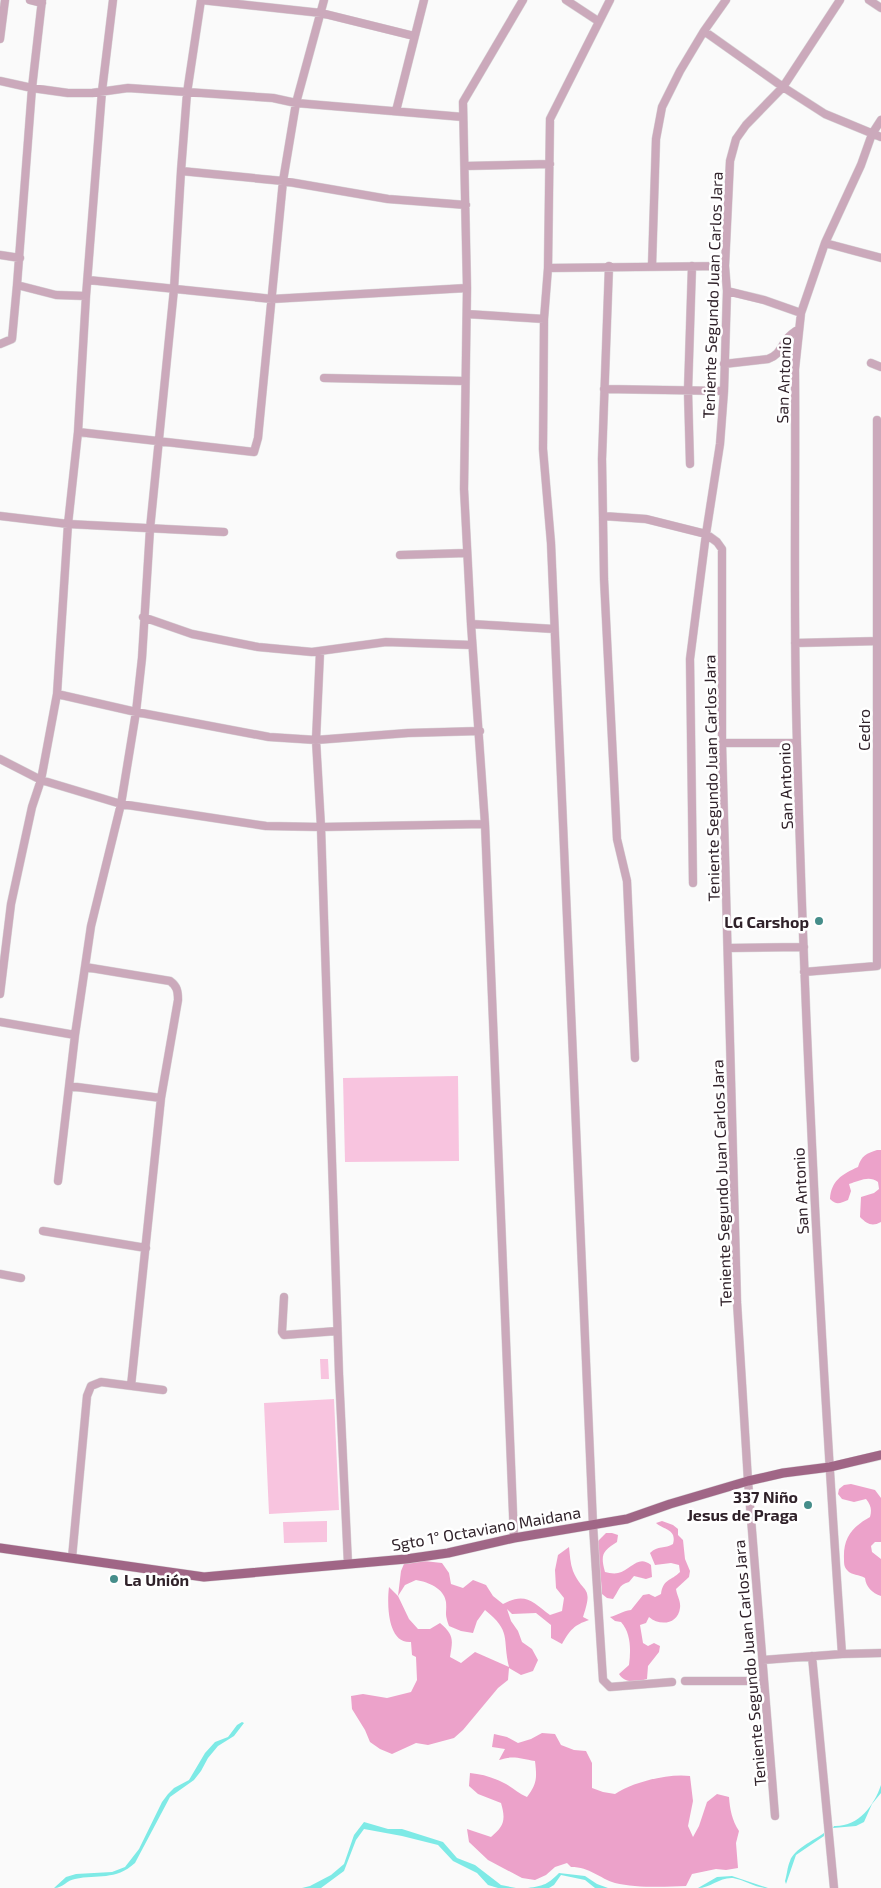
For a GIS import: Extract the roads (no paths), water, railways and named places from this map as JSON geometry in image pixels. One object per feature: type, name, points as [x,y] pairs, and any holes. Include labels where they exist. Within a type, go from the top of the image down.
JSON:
[{"type":"main road","name":"Sgto 1° Octaviano Maidana","points":[[0,1548],[204,1577],[348,1564],[448,1553],[514,1538],[627,1519],[670,1504],[783,1473],[830,1467],[881,1455]]},
{"type":"street","points":[[0,39],[5,0]]},
{"type":"street","points":[[0,344],[12,340],[20,258],[32,88],[42,2],[30,0]]},
{"type":"street","points":[[0,994],[12,904],[32,807],[41,780],[57,694],[68,524],[78,432],[86,296],[102,91],[113,0]]},
{"type":"street","points":[[58,1181],[75,1035],[91,926],[121,804],[136,712],[142,658],[143,617],[150,529],[174,289],[180,171],[187,93],[201,0],[320,13],[414,36]]},
{"type":"street","points":[[78,432],[254,452],[258,438],[283,181],[296,103],[324,0]]},
{"type":"street","points":[[396,111],[424,0]]},
{"type":"street","points":[[514,1538],[485,824],[480,731],[472,645],[464,489],[467,288],[463,102],[523,0]]},
{"type":"street","points":[[566,0],[598,21]]},
{"type":"street","points":[[610,0],[550,119],[548,268],[544,319],[543,449],[551,543],[593,1525],[603,1680],[610,1687],[672,1682]]},
{"type":"street","points":[[652,266],[656,139],[662,107],[680,71],[704,31],[726,0]]},
{"type":"street","name":"Teniente Segundo Juan Carlos Jara","points":[[693,883],[690,659],[720,444],[724,391],[727,291],[725,266],[730,161],[736,139],[746,124],[783,88],[840,0]]},
{"type":"street","points":[[870,0],[881,8]]},
{"type":"street","points":[[704,31],[783,88],[825,114],[881,137]]},
{"type":"street","points":[[0,80],[32,88],[68,93],[128,88],[273,98],[296,103],[463,117]]},
{"type":"street","name":"San Antonio","points":[[842,1654],[812,1159],[804,972],[795,643],[796,479],[794,369],[801,313],[825,243],[861,165],[872,134],[881,120]]},
{"type":"street","points":[[465,166],[550,164]]},
{"type":"street","points":[[180,171],[283,181],[388,199],[466,205]]},
{"type":"street","points":[[825,243],[881,258]]},
{"type":"street","points":[[0,256],[20,258]]},
{"type":"street","points":[[609,266],[602,459],[604,579],[617,839],[626,881],[635,1058]]},
{"type":"street","points":[[690,464],[688,391],[692,266]]},
{"type":"street","points":[[548,268],[725,266]]},
{"type":"street","points":[[88,280],[272,298],[467,288]]},
{"type":"street","points":[[17,285],[56,295],[86,296]]},
{"type":"street","points":[[727,291],[764,300],[801,313]]},
{"type":"street","points":[[467,314],[544,319]]},
{"type":"street","points":[[724,364],[768,359],[775,356],[786,339],[799,329]]},
{"type":"street","points":[[871,363],[881,367]]},
{"type":"street","points":[[324,378],[465,381]]},
{"type":"street","points":[[604,389],[724,391]]},
{"type":"street","name":"Cedro","points":[[804,972],[879,966],[879,514],[877,420]]},
{"type":"street","points":[[0,516],[68,524],[224,532]]},
{"type":"street","points":[[603,516],[646,520],[706,534]]},
{"type":"street","name":"Teniente Segundo Juan Carlos Jara","points":[[706,534],[717,542],[722,549],[722,743],[738,1302],[748,1482],[775,1816]]},
{"type":"street","points":[[400,555],[467,553]]},
{"type":"street","points":[[143,617],[192,634],[258,647],[320,652],[386,642],[472,645]]},
{"type":"street","points":[[471,624],[554,629]]},
{"type":"street","points":[[795,643],[879,641]]},
{"type":"street","points":[[320,652],[316,740],[321,827],[337,1331],[348,1564]]},
{"type":"street","points":[[57,694],[136,712],[269,737],[316,740],[408,733],[480,731]]},
{"type":"street","points":[[722,743],[797,743]]},
{"type":"street","points":[[0,759],[41,780],[121,804],[266,826],[321,827],[485,824]]},
{"type":"street","points":[[728,948],[804,947]]},
{"type":"street","points":[[85,966],[170,981],[178,991],[161,1098],[132,1386]]},
{"type":"street","points":[[0,1022],[75,1035]]},
{"type":"street","points":[[69,1086],[161,1098]]},
{"type":"street","points":[[43,1231],[146,1248]]},
{"type":"street","points":[[0,1274],[21,1278]]},
{"type":"street","points":[[284,1296],[282,1332],[284,1335],[337,1331]]},
{"type":"street","points":[[72,1558],[87,1396],[91,1386],[102,1382],[163,1390]]},
{"type":"street","points":[[762,1660],[881,1653]]},
{"type":"street","points":[[812,1656],[834,1888]]},
{"type":"street","points":[[685,1681],[763,1681]]},
{"type":"water","points":[[242,1722],[244,1723],[234,1736],[218,1746],[208,1758],[194,1780],[170,1797],[135,1863],[128,1869],[113,1875],[75,1879],[54,1888],[66,1877],[76,1874],[112,1872],[125,1867],[139,1849],[162,1802],[168,1794],[174,1788],[189,1780],[205,1753],[215,1742],[228,1737],[237,1725]]},
{"type":"water","points":[[881,1785],[881,1793],[872,1804],[864,1822],[856,1826],[833,1828],[834,1826],[850,1823],[864,1814],[874,1800]]},
{"type":"water","points":[[364,1822],[388,1829],[402,1829],[443,1842],[457,1858],[475,1865],[501,1885],[516,1888],[498,1888],[488,1885],[477,1873],[453,1861],[438,1845],[364,1829],[356,1840],[344,1871],[321,1888],[302,1888],[331,1875],[344,1864],[354,1835]]},
{"type":"water","points":[[824,1833],[824,1836],[796,1855],[786,1884],[785,1881],[792,1857],[800,1849]]},
{"type":"water","points":[[559,1873],[585,1876],[597,1884],[608,1888],[595,1888],[585,1880],[561,1875],[554,1885],[549,1888],[528,1888],[545,1884]]},
{"type":"water","points":[[732,1876],[768,1888],[728,1878],[698,1888],[717,1877]]},
{"type":"place","name":"LG Carshop","points":[[819,921]]},
{"type":"place","name":"337 Niño Jesus de Praga","points":[[808,1505]]},
{"type":"place","name":"La Unión","points":[[114,1579]]}]
